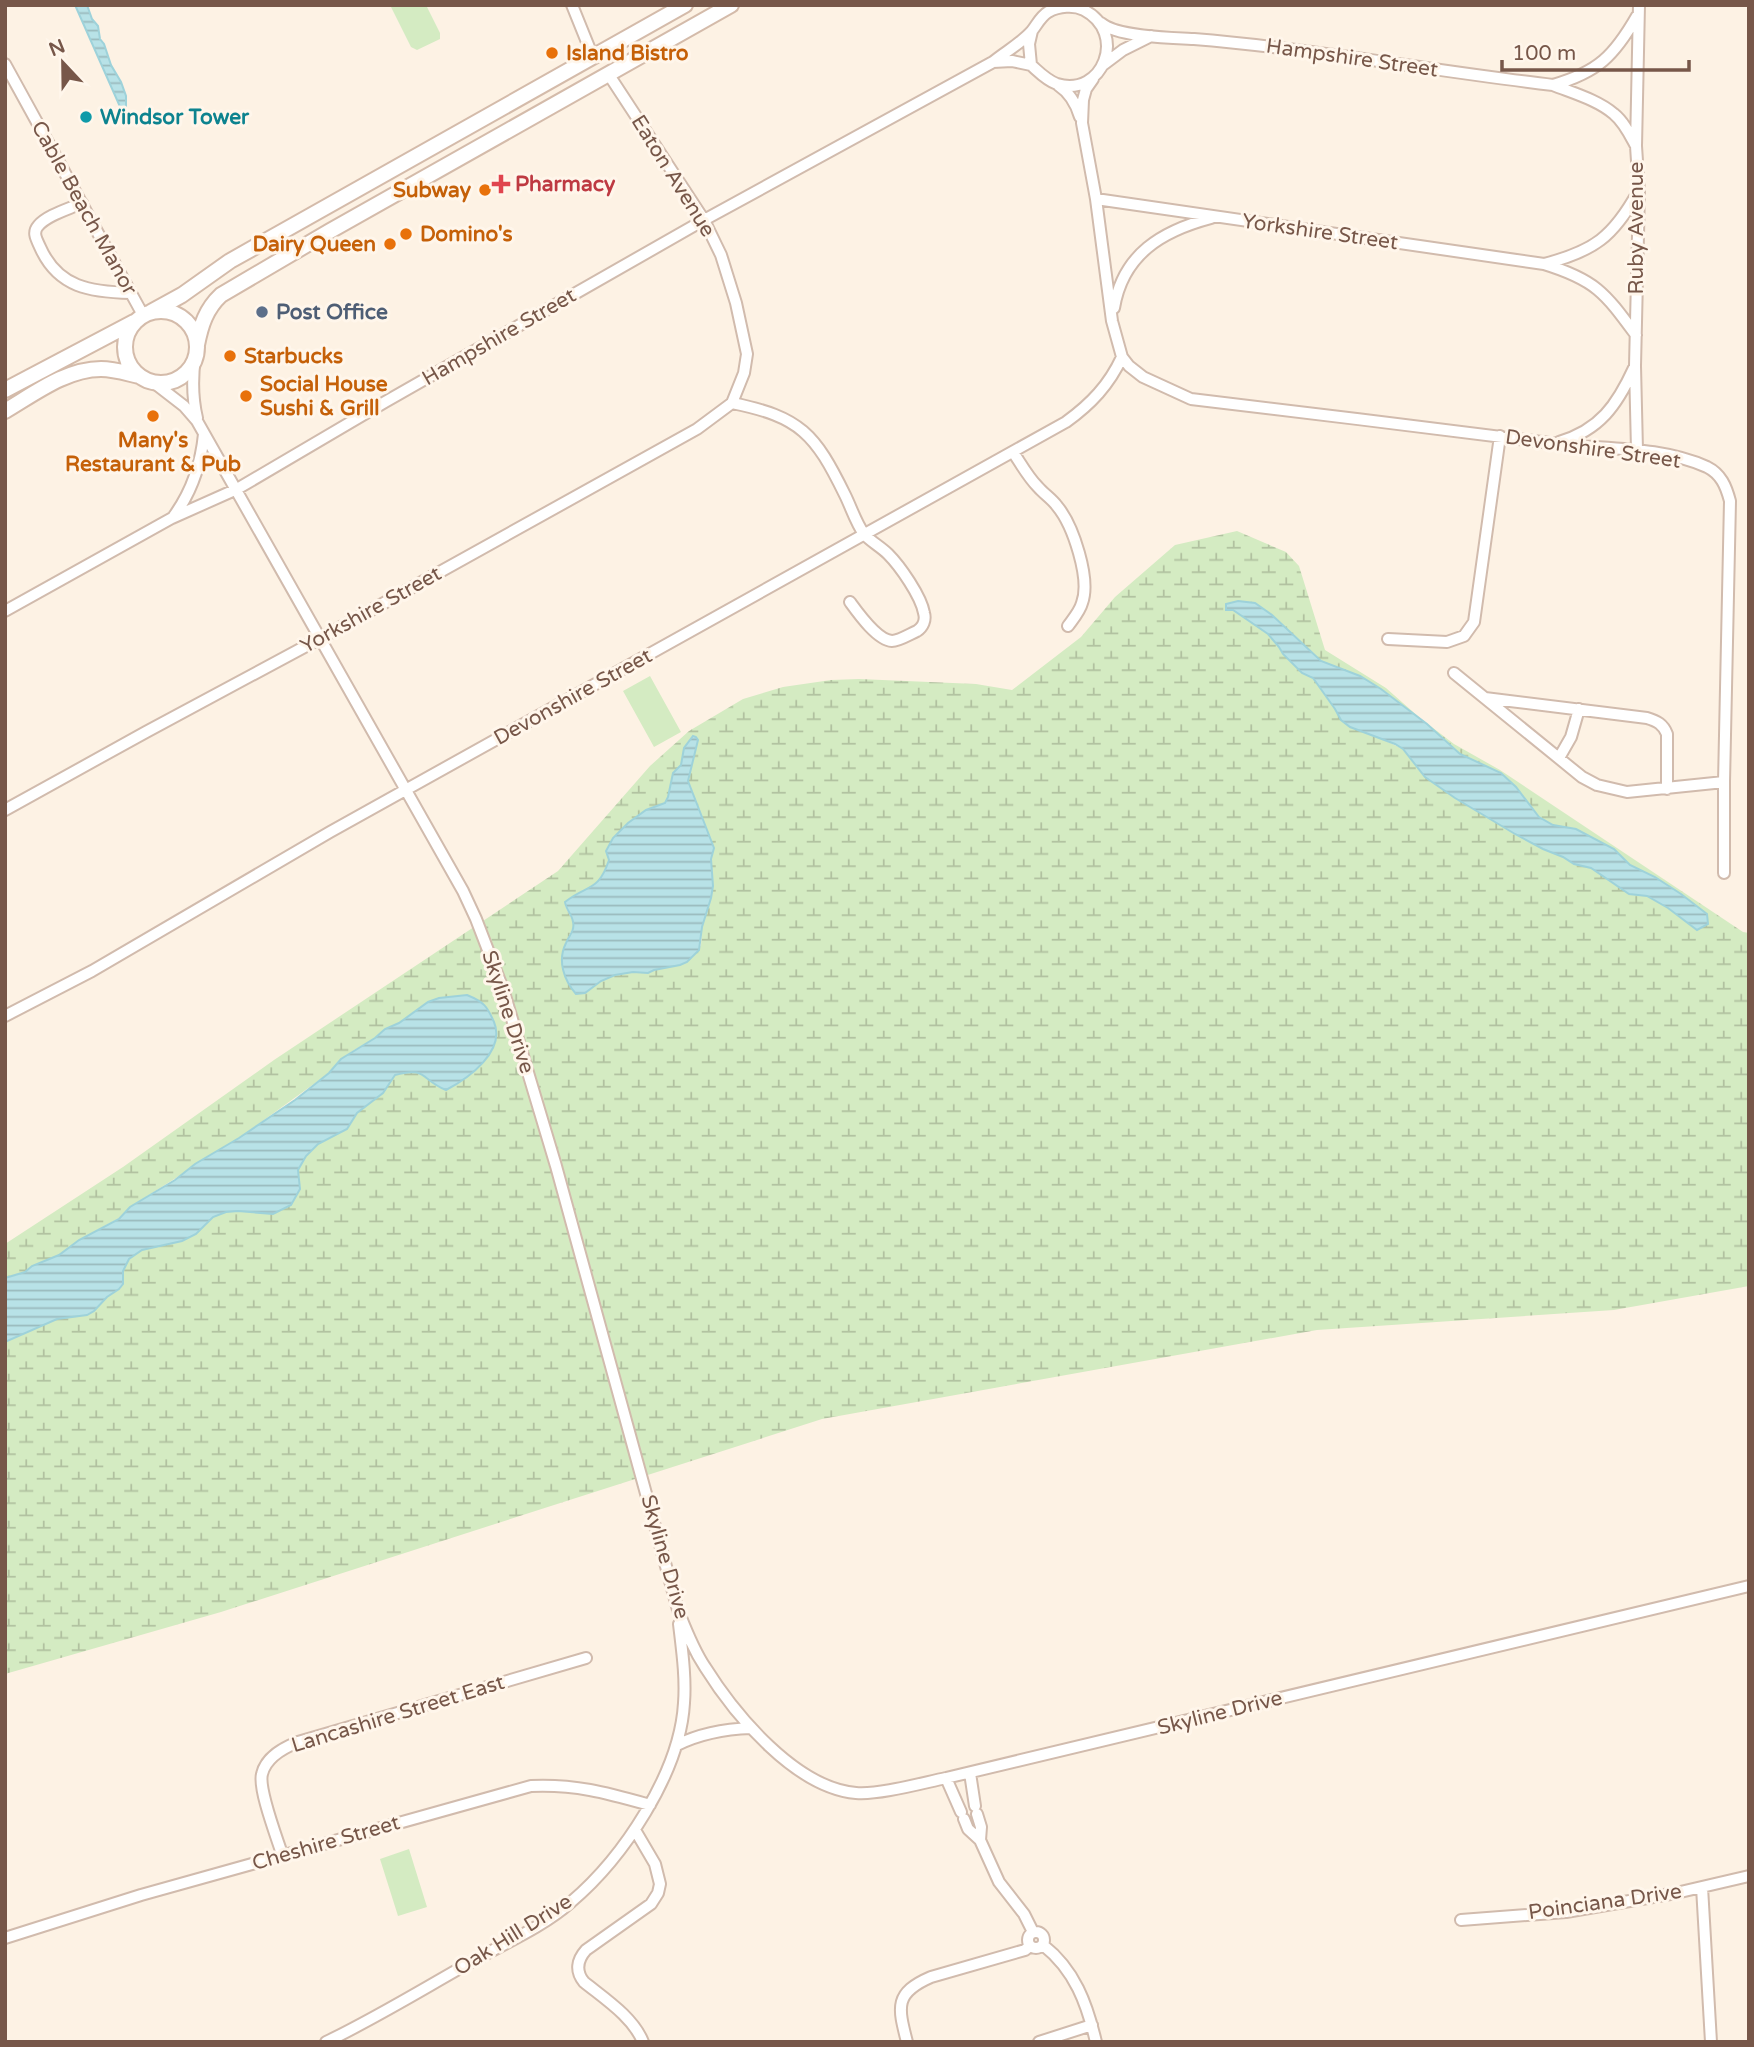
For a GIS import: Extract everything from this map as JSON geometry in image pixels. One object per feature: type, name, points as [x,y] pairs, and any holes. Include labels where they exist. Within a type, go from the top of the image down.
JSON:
[{"type":"main road","points":[[5,390],[183,295],[230,261],[685,5]]},
{"type":"main road","points":[[5,411],[52,383],[84,370],[110,369],[166,383],[179,378],[189,369],[206,314],[212,303],[221,295],[731,5]]},
{"type":"main road","points":[[146,379],[130,366],[125,352],[126,338],[132,325],[144,316],[167,311],[182,317],[192,329],[196,351]]},
{"type":"street","points":[[572,5],[593,57]]},
{"type":"street","points":[[1031,65],[1029,44],[1032,31],[1047,5]]},
{"type":"street","points":[[1038,20],[1048,12],[1077,6],[1095,17],[1105,32],[1107,55],[1086,89],[1082,123]]},
{"type":"street","name":"Hampshire Street","points":[[1553,85],[1577,78],[1606,59],[1617,47],[1639,9]]},
{"type":"street","name":"Ruby Avenue","points":[[1637,450],[1635,366],[1639,9]]},
{"type":"street","name":"Hampshire Street","points":[[1095,17],[1105,26],[1151,36],[1241,43],[1553,85],[1600,104],[1614,113],[1636,146]]},
{"type":"street","name":"Hampshire Street","points":[[5,611],[172,518],[237,489],[704,220],[993,62],[1032,31]]},
{"type":"street","points":[[1055,83],[1075,85],[1086,81],[1123,50],[1151,36]]},
{"type":"street","points":[[993,62],[1012,61],[1031,65],[1046,79],[1065,90],[1073,100],[1082,123],[1096,200],[1112,321],[1122,357]]},
{"type":"street","name":"Cable Beach Manor","points":[[5,64],[144,316]]},
{"type":"street","name":"Eaton Avenue","points":[[609,75],[704,220],[728,278],[747,354],[744,373],[732,403]]},
{"type":"street","name":"Yorkshire Street","points":[[1545,264],[1573,257],[1603,238],[1623,219],[1639,191]]},
{"type":"street","name":"Yorkshire Street","points":[[1096,200],[1545,264],[1593,284],[1606,295],[1636,335]]},
{"type":"street","points":[[82,203],[38,225],[36,237],[44,255],[56,272],[71,283],[98,291],[131,293]]},
{"type":"street","points":[[1112,321],[1118,288],[1129,267],[1146,249],[1186,225],[1215,217]]},
{"type":"street","name":"Skyline Drive","points":[[196,351],[192,378],[197,421]]},
{"type":"street","name":"Devonshire Street","points":[[5,1016],[92,971],[406,790],[1066,422],[1086,408],[1100,392],[1122,357],[1143,377],[1191,399],[1553,443],[1637,450],[1704,466],[1720,477],[1730,501],[1724,873]]},
{"type":"street","points":[[1553,443],[1591,429],[1625,389],[1635,366]]},
{"type":"street","name":"Skyline Drive","points":[[146,379],[184,406],[197,421],[463,891],[503,989],[556,1166],[678,1610],[704,1666],[727,1699],[751,1728],[798,1770],[827,1786],[856,1793],[946,1778],[1749,1586]]},
{"type":"street","points":[[732,403],[763,409],[786,418],[803,430],[827,458],[864,535],[901,567],[922,604],[925,621],[921,628],[914,632],[894,641],[889,640],[875,632],[850,602]]},
{"type":"street","name":"Yorkshire Street","points":[[5,810],[697,429],[732,403]]},
{"type":"street","points":[[172,518],[185,501],[194,481],[204,433]]},
{"type":"street","points":[[1388,639],[1447,642],[1464,636],[1474,622],[1500,436]]},
{"type":"street","points":[[1013,452],[1037,487],[1057,505],[1069,523],[1077,548],[1084,577],[1083,603],[1068,626]]},
{"type":"street","points":[[1454,673],[1582,777],[1597,785],[1627,792],[1724,782]]},
{"type":"street","points":[[1484,698],[1647,718],[1658,722],[1667,734],[1667,789]]},
{"type":"street","points":[[1559,758],[1571,737],[1579,709]]},
{"type":"street","name":"Oak Hill Drive","points":[[326,2042],[519,1937],[570,1903],[609,1865],[650,1805],[677,1745],[684,1694],[678,1610]]},
{"type":"street","name":"Lancashire Street East","points":[[282,1854],[263,1794],[261,1775],[279,1750],[298,1742],[586,1658]]},
{"type":"street","points":[[677,1745],[713,1731],[751,1728]]},
{"type":"street","points":[[970,1773],[981,1827],[980,1840]]},
{"type":"street","points":[[946,1778],[968,1829],[980,1840],[999,1882],[1024,1914],[1033,1932]]},
{"type":"street","name":"Cheshire Street","points":[[5,1938],[282,1854],[531,1786],[587,1788],[650,1805]]},
{"type":"street","points":[[635,1830],[655,1864],[660,1884],[658,1892],[651,1904],[586,1950],[580,1956],[578,1970],[584,1983],[630,2021],[643,2042]]},
{"type":"street","name":"Poinciana Drive","points":[[1461,1920],[1566,1912],[1749,1876]]},
{"type":"street","points":[[1702,1887],[1711,2042]]},
{"type":"street","points":[[1033,1932],[1043,1934],[1045,1940],[1043,1945],[1034,1949],[1027,1941],[1033,1932]]},
{"type":"street","points":[[1043,1945],[1064,1964],[1077,1984],[1096,2042]]},
{"type":"street","points":[[907,2042],[900,2014],[902,2001],[917,1983],[1025,1950],[1030,1946]]},
{"type":"street","points":[[1039,2042],[1092,2025]]},
{"type":"green space","points":[[390,5],[426,5],[440,33],[440,39],[417,50],[411,47]]},
{"type":"green space","points":[[1237,531],[1286,552],[1299,566],[1325,650],[1386,688],[1454,744],[1500,770],[1743,932],[1749,933],[1749,1286],[1614,1310],[1317,1330],[822,1419],[221,1612],[5,1674],[5,1342],[57,1319],[87,1315],[94,1311],[107,1297],[120,1289],[123,1284],[123,1271],[129,1258],[142,1250],[182,1241],[205,1226],[213,1217],[226,1212],[273,1214],[300,1189],[298,1170],[306,1156],[318,1144],[347,1129],[357,1113],[383,1093],[395,1075],[419,1073],[446,1090],[469,1075],[489,1054],[450,998],[428,1002],[341,1059],[329,1073],[239,1138],[130,1207],[119,1218],[79,1240],[60,1255],[32,1266],[25,1272],[5,1278],[5,1244],[123,1167],[274,1060],[558,871],[650,766],[689,731],[743,699],[783,687],[831,680],[976,684],[1012,690],[1081,637],[1115,597],[1175,545]],"holes":[[[1233,610],[1272,615],[1321,661],[1360,676],[1381,689],[1427,724],[1460,754],[1501,773],[1516,787],[1539,817],[1553,825],[1576,829],[1614,849],[1630,865],[1681,894],[1706,914],[1697,930],[1647,896],[1629,894],[1591,868],[1574,864],[1543,849],[1455,798],[1425,777],[1403,749],[1341,720],[1313,678],[1302,672],[1283,654],[1268,634]],[[691,738],[698,740],[688,781],[714,848],[711,859],[713,886],[702,927],[701,945],[693,957],[680,965],[648,973],[633,972],[606,977],[585,993],[576,994],[562,969],[564,947],[573,927],[565,906],[599,881],[609,860],[606,851],[613,838],[646,810],[665,803],[673,773],[681,765],[684,748]]]},
{"type":"green space","points":[[650,676],[681,732],[654,747],[623,691]]},
{"type":"green space","points":[[409,1849],[427,1907],[398,1916],[380,1859]]},
{"type":"water","points":[[75,5],[87,5],[98,26],[100,39],[126,96],[126,107],[121,109]]},
{"type":"water","points":[[1238,601],[1255,603],[1272,615],[1321,661],[1360,676],[1381,689],[1427,724],[1460,754],[1501,773],[1516,787],[1539,817],[1553,825],[1576,829],[1614,849],[1630,865],[1681,894],[1707,914],[1708,924],[1697,930],[1647,896],[1629,894],[1591,868],[1574,864],[1515,834],[1425,777],[1403,749],[1350,727],[1341,720],[1313,678],[1302,673],[1268,634],[1233,610],[1226,610],[1226,604]]},
{"type":"water","points":[[693,736],[698,740],[688,781],[714,848],[711,859],[713,886],[699,950],[680,965],[648,973],[615,975],[585,993],[576,994],[568,983],[562,963],[563,950],[573,925],[565,902],[601,878],[609,860],[606,851],[613,838],[628,823],[646,810],[665,803],[673,773],[681,765],[684,748]]},
{"type":"water","points":[[467,995],[487,1008],[496,1033],[490,1053],[465,1078],[446,1090],[419,1073],[395,1075],[383,1093],[357,1113],[347,1129],[318,1144],[306,1156],[298,1170],[300,1189],[291,1205],[273,1214],[226,1212],[213,1217],[196,1234],[182,1241],[142,1250],[129,1259],[123,1271],[123,1284],[94,1311],[87,1315],[57,1319],[5,1342],[5,1278],[25,1272],[32,1266],[59,1255],[79,1240],[119,1219],[130,1207],[295,1100],[329,1073],[341,1059],[428,1002]]},
{"type":"place","name":"Island Bistro","points":[[552,53]]},
{"type":"place","name":"Windsor Tower","points":[[86,117]]},
{"type":"place","name":"Pharmacy","points":[[501,184]]},
{"type":"place","name":"Subway","points":[[485,190]]},
{"type":"place","name":"Domino's","points":[[406,234]]},
{"type":"place","name":"Dairy Queen","points":[[390,244]]},
{"type":"place","name":"Post Office","points":[[262,312]]},
{"type":"place","name":"Starbucks","points":[[230,356]]},
{"type":"place","name":"Social House Sushi & Grill","points":[[246,396]]},
{"type":"place","name":"Many's Restaurant & Pub","points":[[153,416]]}]
